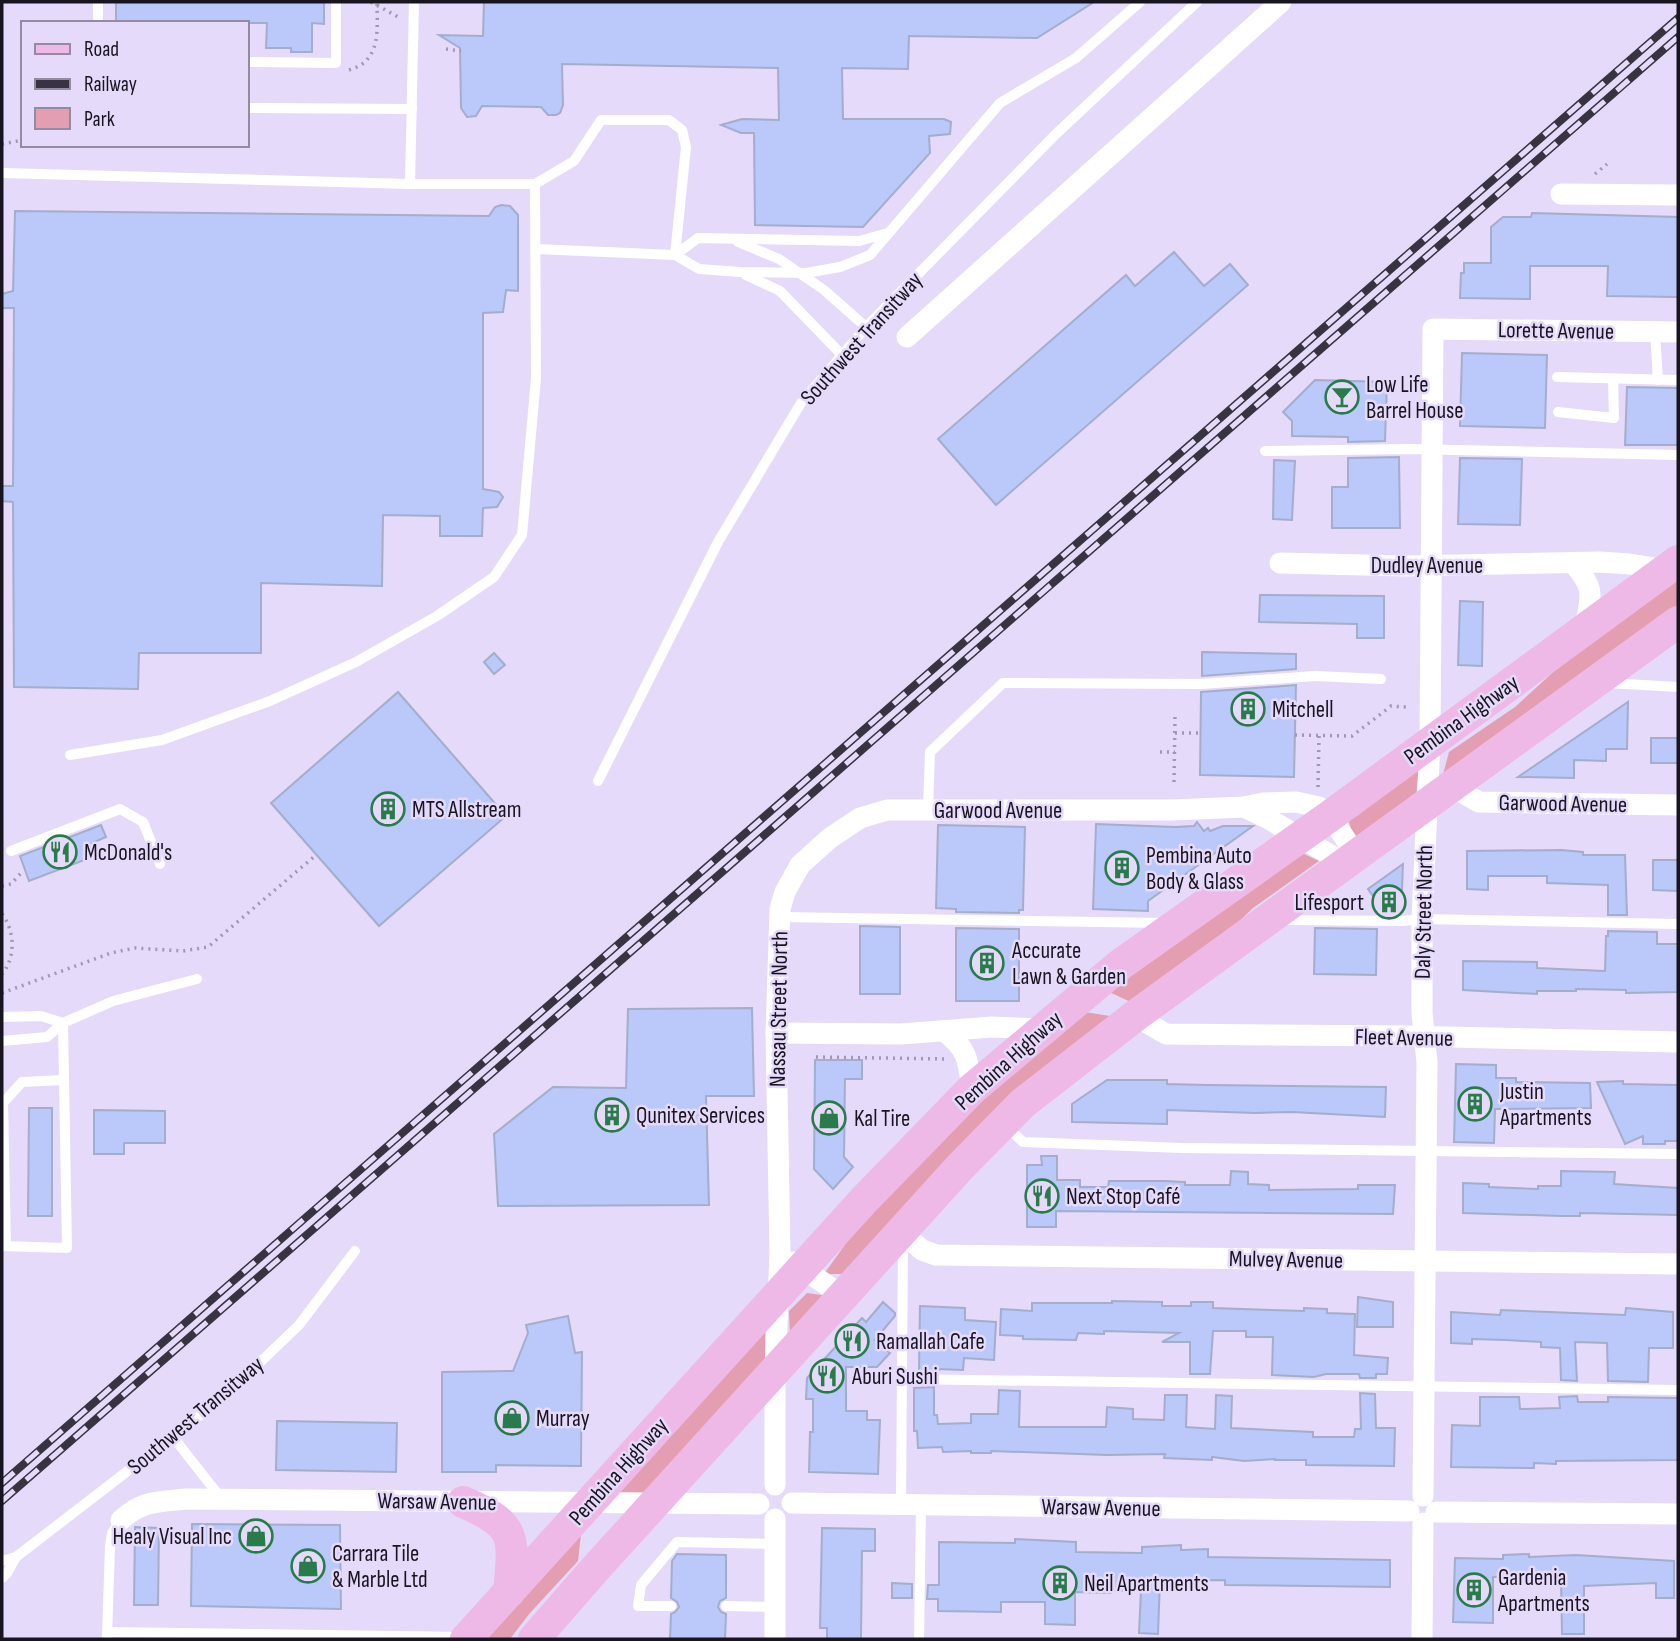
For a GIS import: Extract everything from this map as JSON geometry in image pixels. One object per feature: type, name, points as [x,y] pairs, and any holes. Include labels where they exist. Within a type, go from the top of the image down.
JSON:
[{"type":"main road","name":"Pembina Highway","points":[[467,1638],[779,1292],[791,1261],[896,1165],[972,1089],[1121,964],[1300,837],[1324,804],[1430,741],[1672,566]]},
{"type":"main road","name":"Pembina Highway","points":[[534,1639],[1002,1122],[1042,1087],[1135,1016],[1678,622]]},
{"type":"main road","points":[[1067,1007],[1095,1002],[1114,1004],[1135,1016]]},
{"type":"main road","points":[[463,1502],[489,1513],[506,1528],[513,1548],[509,1592]]},
{"type":"main road","points":[[583,1584],[590,1543],[589,1503]]},
{"type":"street","points":[[907,337],[1281,2]]},
{"type":"street","points":[[1561,194],[1678,195]]},
{"type":"street","name":"Lorette Avenue","points":[[1433,329],[1678,332]]},
{"type":"street","name":"Daly Street North","points":[[1422,1639],[1426,1151],[1422,919],[1430,741],[1433,329]]},
{"type":"street","name":"Dudley Avenue","points":[[1280,563],[1672,566]]},
{"type":"street","points":[[1574,564],[1588,581],[1590,594],[1585,629]]},
{"type":"street","name":"Garwood Avenue","points":[[1452,787],[1479,802],[1678,805]]},
{"type":"street","name":"Garwood Avenue","points":[[785,892],[800,864],[830,838],[860,818],[887,810],[1172,810],[1296,802],[1319,807],[1324,804]]},
{"type":"street","points":[[1324,804],[1351,860]]},
{"type":"street","points":[[1244,807],[1351,860]]},
{"type":"street","name":"Nassau Street North","points":[[785,892],[779,917],[776,1032],[791,1261]]},
{"type":"street","name":"Fleet Avenue","points":[[1135,1016],[1166,1034],[1678,1042]]},
{"type":"street","points":[[776,1032],[901,1034],[992,1027],[1042,1029]]},
{"type":"street","points":[[944,1031],[962,1046],[968,1058],[972,1089]]},
{"type":"street","name":"Mulvey Avenue","points":[[902,1232],[922,1250],[936,1255],[1678,1264]]},
{"type":"street","points":[[791,1261],[843,1296]]},
{"type":"street","points":[[775,1485],[775,1371],[779,1292]]},
{"type":"street","points":[[775,1485],[786,1489],[792,1503],[788,1513],[775,1519],[763,1513],[759,1504],[761,1493],[775,1485]]},
{"type":"street","name":"Warsaw Avenue","points":[[121,1520],[133,1508],[147,1503],[186,1499],[759,1504]]},
{"type":"street","name":"Warsaw Avenue","points":[[792,1503],[1678,1514]]},
{"type":"street","points":[[775,1519],[775,1639]]},
{"type":"lane","points":[[98,21],[99,2]]},
{"type":"lane","points":[[248,62],[336,63],[336,2]]},
{"type":"lane","points":[[410,184],[414,2]]},
{"type":"lane","points":[[536,249],[675,255],[699,269],[740,272],[799,273],[841,267],[870,255],[1000,103],[1076,58],[1140,2]]},
{"type":"lane","name":"Southwest Transitway","points":[[598,781],[718,541],[801,403],[866,327],[1056,134],[1197,2]]},
{"type":"lane","points":[[248,108],[412,109]]},
{"type":"lane","points":[[2,173],[410,184],[535,184],[574,161],[601,120],[669,120],[682,131],[686,147],[675,255]]},
{"type":"lane","points":[[70,755],[162,740],[270,701],[356,662],[437,616],[494,577],[522,535],[536,378],[535,184]]},
{"type":"lane","points":[[675,255],[698,238],[859,241],[888,233]]},
{"type":"lane","points":[[732,240],[779,259],[824,290],[866,327]]},
{"type":"lane","points":[[740,272],[780,291],[842,355]]},
{"type":"lane","points":[[1655,332],[1658,380]]},
{"type":"lane","points":[[1557,377],[1678,380]]},
{"type":"lane","points":[[1558,412],[1614,418],[1613,379]]},
{"type":"lane","points":[[1265,451],[1433,449],[1678,455]]},
{"type":"lane","points":[[928,810],[930,752],[1003,683],[1201,684],[1315,676],[1381,679]]},
{"type":"lane","points":[[1595,682],[1678,687]]},
{"type":"lane","points":[[11,851],[120,809],[143,822],[160,864]]},
{"type":"lane","points":[[779,917],[1178,924]]},
{"type":"lane","points":[[1268,920],[1422,919],[1678,924]]},
{"type":"lane","points":[[2,1041],[47,1037],[63,1023],[113,1001],[197,979]]},
{"type":"lane","points":[[2,1017],[41,1016],[63,1023]]},
{"type":"lane","points":[[63,1023],[67,1248],[4,1246],[2,1102],[22,1082],[64,1080]]},
{"type":"lane","points":[[1002,1122],[1023,1142],[1182,1148],[1678,1154]]},
{"type":"lane","points":[[902,1232],[903,1379],[919,1639]]},
{"type":"lane","name":"Southwest Transitway","points":[[2,1561],[16,1557],[225,1396],[299,1325],[355,1251]]},
{"type":"lane","points":[[903,1379],[1678,1390]]},
{"type":"lane","points":[[173,1437],[222,1500]]},
{"type":"lane","points":[[121,1520],[112,1533],[110,1546],[107,1636],[467,1638]]},
{"type":"lane","points":[[671,1606],[638,1606],[641,1585],[677,1542],[774,1544]]},
{"type":"lane","name":"Southwest Transitway","points":[[2,1578],[16,1557]]},
{"type":"lane","points":[[726,1606],[775,1607]]},
{"type":"path","points":[[372,2],[413,27]]},
{"type":"path","points":[[446,49],[461,51]]},
{"type":"path","points":[[2,144],[21,140]]},
{"type":"path","points":[[1295,735],[1352,736],[1391,706],[1406,707]]},
{"type":"path","points":[[1174,782],[1175,717]]},
{"type":"path","points":[[1175,733],[1201,733]]},
{"type":"path","points":[[1319,736],[1324,804]]},
{"type":"path","points":[[1160,752],[1175,752]]},
{"type":"path","points":[[2,993],[111,953],[135,948],[183,951],[208,947],[316,855]]},
{"type":"path","points":[[2,886],[11,884],[21,873]]},
{"type":"path","points":[[2,914],[8,921],[13,936],[7,968],[2,974]]},
{"type":"path","points":[[816,1057],[958,1059]]},
{"type":"green space","points":[[1678,577],[1678,610],[1441,782],[1449,752],[1515,707],[1575,652]]},
{"type":"green space","points":[[1419,765],[1416,799],[1355,841],[1347,816]]},
{"type":"green space","points":[[1300,852],[1319,861],[1253,908],[1217,943],[1135,1004],[1107,991]]},
{"type":"green space","points":[[1079,1011],[1116,1017],[850,1274],[824,1274],[864,1218],[940,1133]]},
{"type":"green space","points":[[807,1293],[829,1296],[790,1339],[789,1311]]},
{"type":"green space","points":[[765,1326],[765,1363],[649,1497],[611,1496]]},
{"type":"green space","points":[[581,1534],[578,1561],[510,1639],[482,1639]]},
{"type":"building","points":[[116,2],[324,2],[324,24],[312,23],[312,52],[291,52],[291,48],[266,48],[267,23],[116,21]]},
{"type":"building","points":[[484,2],[1094,2],[1037,38],[909,36],[908,69],[842,68],[843,119],[944,119],[951,122],[950,134],[929,136],[930,153],[863,227],[755,225],[754,133],[741,133],[721,125],[742,119],[779,120],[778,68],[562,64],[563,105],[560,113],[548,115],[541,107],[482,106],[476,116],[467,117],[461,108],[460,48],[439,35],[483,36]]},
{"type":"building","points":[[510,206],[518,215],[518,291],[506,290],[503,312],[483,313],[483,489],[499,492],[503,497],[497,507],[483,508],[482,536],[440,536],[440,516],[383,515],[382,586],[261,583],[261,653],[139,653],[138,689],[14,687],[13,502],[2,501],[2,486],[13,486],[14,308],[2,308],[2,294],[13,291],[15,211],[489,216],[495,207]]},
{"type":"building","points":[[1532,213],[1678,217],[1678,297],[1607,296],[1608,266],[1530,266],[1530,299],[1460,298],[1464,263],[1491,263],[1491,227],[1503,217],[1531,217]]},
{"type":"building","points":[[1174,252],[1204,286],[1230,264],[1248,285],[996,505],[938,439],[1126,275],[1135,286]]},
{"type":"building","points":[[1462,353],[1547,355],[1545,428],[1460,426]]},
{"type":"building","name":"Low Life Barrel House","points":[[1315,380],[1387,382],[1385,441],[1348,442],[1348,437],[1292,436],[1292,421],[1283,412]]},
{"type":"building","points":[[1627,387],[1678,388],[1678,445],[1625,445]]},
{"type":"building","points":[[1399,457],[1400,528],[1332,528],[1332,487],[1348,487],[1348,458]]},
{"type":"building","points":[[1460,458],[1522,459],[1520,525],[1458,524]]},
{"type":"building","points":[[1274,460],[1295,461],[1292,520],[1273,519]]},
{"type":"building","points":[[1260,595],[1384,596],[1384,638],[1357,638],[1357,624],[1259,622]]},
{"type":"building","points":[[1460,601],[1483,602],[1482,666],[1458,665]]},
{"type":"building","points":[[1202,652],[1296,654],[1296,669],[1202,676]]},
{"type":"building","points":[[494,653],[505,665],[494,674],[484,662]]},
{"type":"building","name":"Mitchell","points":[[1296,685],[1294,777],[1200,775],[1201,692]]},
{"type":"building","name":"MTS Allstream","points":[[398,692],[506,816],[379,926],[271,803]]},
{"type":"building","points":[[1628,702],[1627,749],[1606,749],[1606,761],[1574,760],[1574,778],[1518,777]]},
{"type":"building","points":[[1651,738],[1678,738],[1678,763],[1651,763]]},
{"type":"building","points":[[1197,822],[1204,831],[1223,826],[1253,826],[1148,901],[1148,911],[1093,909],[1096,824],[1175,827],[1194,826]]},
{"type":"building","name":"McDonald's","points":[[101,825],[106,837],[90,844],[95,856],[29,881],[20,856]]},
{"type":"building","points":[[938,825],[1025,827],[1023,910],[1019,910],[1019,913],[956,912],[956,909],[936,908]]},
{"type":"building","points":[[1467,851],[1583,852],[1583,855],[1625,855],[1627,915],[1608,915],[1608,885],[1547,883],[1547,876],[1488,876],[1488,890],[1467,889]]},
{"type":"building","points":[[1653,860],[1678,860],[1678,891],[1653,890]]},
{"type":"building","name":"Lifesport","points":[[1403,864],[1401,913],[1385,913],[1368,889]]},
{"type":"building","points":[[860,926],[900,927],[900,994],[860,994]]},
{"type":"building","name":"Accurate Lawn & Garden","points":[[956,928],[1019,929],[1019,1001],[956,1001]]},
{"type":"building","points":[[1315,928],[1377,929],[1376,975],[1314,974]]},
{"type":"building","points":[[1608,931],[1657,932],[1657,944],[1678,944],[1678,992],[1626,993],[1626,990],[1576,989],[1537,991],[1537,994],[1463,990],[1463,961],[1537,962],[1537,968],[1605,971]]},
{"type":"building","name":"Qunitex Services","points":[[752,1008],[754,1096],[706,1096],[709,1205],[498,1206],[494,1134],[553,1087],[626,1088],[628,1009]]},
{"type":"building","name":"Kal Tire","points":[[815,1060],[862,1060],[862,1079],[845,1079],[844,1157],[853,1167],[833,1189],[814,1169]]},
{"type":"building","points":[[1456,1064],[1496,1065],[1496,1078],[1516,1078],[1516,1082],[1590,1083],[1591,1108],[1495,1109],[1494,1143],[1454,1142]]},
{"type":"building","points":[[1107,1080],[1167,1080],[1167,1084],[1386,1087],[1385,1117],[1167,1110],[1167,1124],[1072,1122],[1072,1104]]},
{"type":"building","points":[[1623,1081],[1623,1084],[1678,1085],[1678,1141],[1643,1144],[1643,1136],[1625,1144],[1597,1082]]},
{"type":"building","points":[[29,1108],[52,1108],[52,1216],[28,1216]]},
{"type":"building","points":[[94,1110],[165,1111],[165,1143],[124,1143],[124,1154],[94,1154]]},
{"type":"building","points":[[1041,1156],[1057,1156],[1057,1180],[1080,1180],[1080,1187],[1108,1187],[1109,1181],[1230,1185],[1231,1171],[1248,1172],[1248,1184],[1269,1185],[1269,1190],[1358,1189],[1358,1185],[1395,1185],[1393,1214],[1056,1211],[1056,1227],[1027,1227],[1027,1165],[1042,1165]]},
{"type":"building","points":[[1561,1171],[1615,1172],[1614,1184],[1678,1188],[1678,1215],[1463,1213],[1463,1183],[1538,1189],[1538,1186],[1561,1186]]},
{"type":"building","points":[[1358,1297],[1393,1302],[1393,1327],[1357,1327]]},
{"type":"building","points":[[883,1302],[895,1316],[875,1340],[890,1353],[877,1367],[846,1367],[846,1411],[867,1411],[867,1420],[880,1420],[878,1474],[809,1472],[813,1399],[806,1399],[807,1378],[862,1318],[866,1322]]},
{"type":"building","points":[[1162,1302],[1162,1306],[1191,1306],[1191,1302],[1213,1302],[1213,1308],[1304,1311],[1304,1308],[1327,1309],[1327,1313],[1355,1314],[1354,1355],[1388,1358],[1387,1374],[1376,1374],[1376,1378],[1360,1378],[1359,1374],[1326,1374],[1314,1377],[1272,1375],[1273,1337],[1246,1337],[1246,1331],[1213,1331],[1210,1374],[1190,1374],[1190,1342],[1162,1342],[1179,1333],[1104,1331],[1104,1334],[1078,1333],[1076,1340],[1023,1339],[1023,1336],[1000,1335],[1001,1309],[1032,1311],[1032,1303]]},
{"type":"building","points":[[920,1306],[965,1308],[965,1320],[996,1322],[994,1360],[964,1358],[963,1370],[919,1371]]},
{"type":"building","points":[[1626,1308],[1673,1312],[1673,1348],[1649,1348],[1648,1382],[1608,1381],[1607,1343],[1575,1342],[1577,1381],[1561,1380],[1560,1348],[1541,1347],[1541,1342],[1472,1339],[1472,1344],[1451,1343],[1451,1312],[1500,1315],[1501,1310],[1625,1315]]},
{"type":"building","name":"Murray","points":[[568,1316],[575,1353],[582,1352],[581,1466],[496,1465],[496,1472],[442,1472],[442,1372],[513,1371],[528,1333],[526,1325]]},
{"type":"building","points":[[934,1387],[934,1415],[937,1415],[938,1424],[971,1423],[971,1414],[998,1414],[999,1390],[1020,1391],[1019,1427],[1106,1427],[1107,1407],[1133,1409],[1133,1419],[1164,1420],[1165,1395],[1187,1395],[1186,1427],[1215,1429],[1216,1395],[1232,1396],[1231,1428],[1313,1432],[1313,1437],[1354,1437],[1355,1429],[1361,1429],[1360,1393],[1375,1394],[1376,1428],[1395,1428],[1394,1466],[1306,1465],[1306,1460],[1164,1458],[1165,1454],[991,1451],[971,1453],[943,1452],[942,1447],[918,1448],[917,1431],[914,1431],[914,1388]]},
{"type":"building","points":[[1577,1396],[1578,1402],[1608,1402],[1608,1397],[1678,1398],[1678,1460],[1556,1461],[1556,1464],[1534,1463],[1534,1468],[1451,1467],[1452,1425],[1480,1426],[1480,1397],[1519,1397],[1520,1409],[1560,1408],[1559,1397]]},
{"type":"building","points":[[277,1421],[397,1423],[396,1472],[276,1470]]},
{"type":"building","points":[[192,1524],[340,1525],[341,1609],[191,1606]]},
{"type":"building","points":[[135,1527],[159,1528],[158,1605],[134,1605]]},
{"type":"building","points":[[822,1528],[875,1529],[875,1551],[862,1551],[861,1639],[827,1639],[827,1628],[820,1628]]},
{"type":"building","points":[[1015,1539],[1076,1542],[1076,1552],[1142,1553],[1142,1547],[1181,1545],[1181,1550],[1208,1549],[1208,1557],[1390,1560],[1390,1587],[1225,1585],[1225,1580],[1160,1581],[1158,1634],[1139,1633],[1141,1590],[1075,1592],[1075,1625],[1045,1624],[1045,1602],[1001,1602],[1001,1612],[938,1611],[938,1599],[927,1599],[928,1585],[939,1585],[939,1542],[1015,1543]]},
{"type":"building","points":[[677,1554],[726,1555],[726,1598],[720,1601],[718,1607],[726,1614],[725,1639],[670,1639],[671,1614],[679,1607],[671,1598],[672,1561]]},
{"type":"building","points":[[1529,1554],[1529,1557],[1576,1555],[1674,1561],[1674,1598],[1656,1598],[1656,1583],[1584,1586],[1584,1634],[1562,1634],[1561,1581],[1537,1582],[1537,1576],[1493,1577],[1493,1623],[1453,1622],[1455,1558],[1503,1559],[1503,1555]]},
{"type":"building","points":[[892,1583],[912,1584],[912,1598],[892,1598]]},
{"type":"railway","points":[[2,1483],[1678,18]]},
{"type":"railway","points":[[2,1501],[1678,37]]},
{"type":"place","name":"Low Life Barrel House","points":[[1342,397]]},
{"type":"place","name":"Mitchell","points":[[1248,709]]},
{"type":"place","name":"MTS Allstream","points":[[388,809]]},
{"type":"place","name":"McDonald's","points":[[60,852]]},
{"type":"place","name":"Pembina Auto Body & Glass","points":[[1122,868]]},
{"type":"place","name":"Lifesport","points":[[1389,902]]},
{"type":"place","name":"Accurate Lawn & Garden","points":[[987,963]]},
{"type":"place","name":"Justin Apartments","points":[[1475,1104]]},
{"type":"place","name":"Qunitex Services","points":[[612,1115]]},
{"type":"place","name":"Kal Tire","points":[[829,1118]]},
{"type":"place","name":"Next Stop Café","points":[[1042,1196]]},
{"type":"place","name":"Ramallah Cafe","points":[[852,1341]]},
{"type":"place","name":"Aburi Sushi","points":[[827,1376]]},
{"type":"place","name":"Murray","points":[[512,1418]]},
{"type":"place","name":"Healy Visual Inc","points":[[256,1536]]},
{"type":"place","name":"Carrara Tile & Marble Ltd","points":[[308,1566]]},
{"type":"place","name":"Neil Apartments","points":[[1060,1583]]},
{"type":"place","name":"Gardenia Apartments","points":[[1474,1590]]}]
